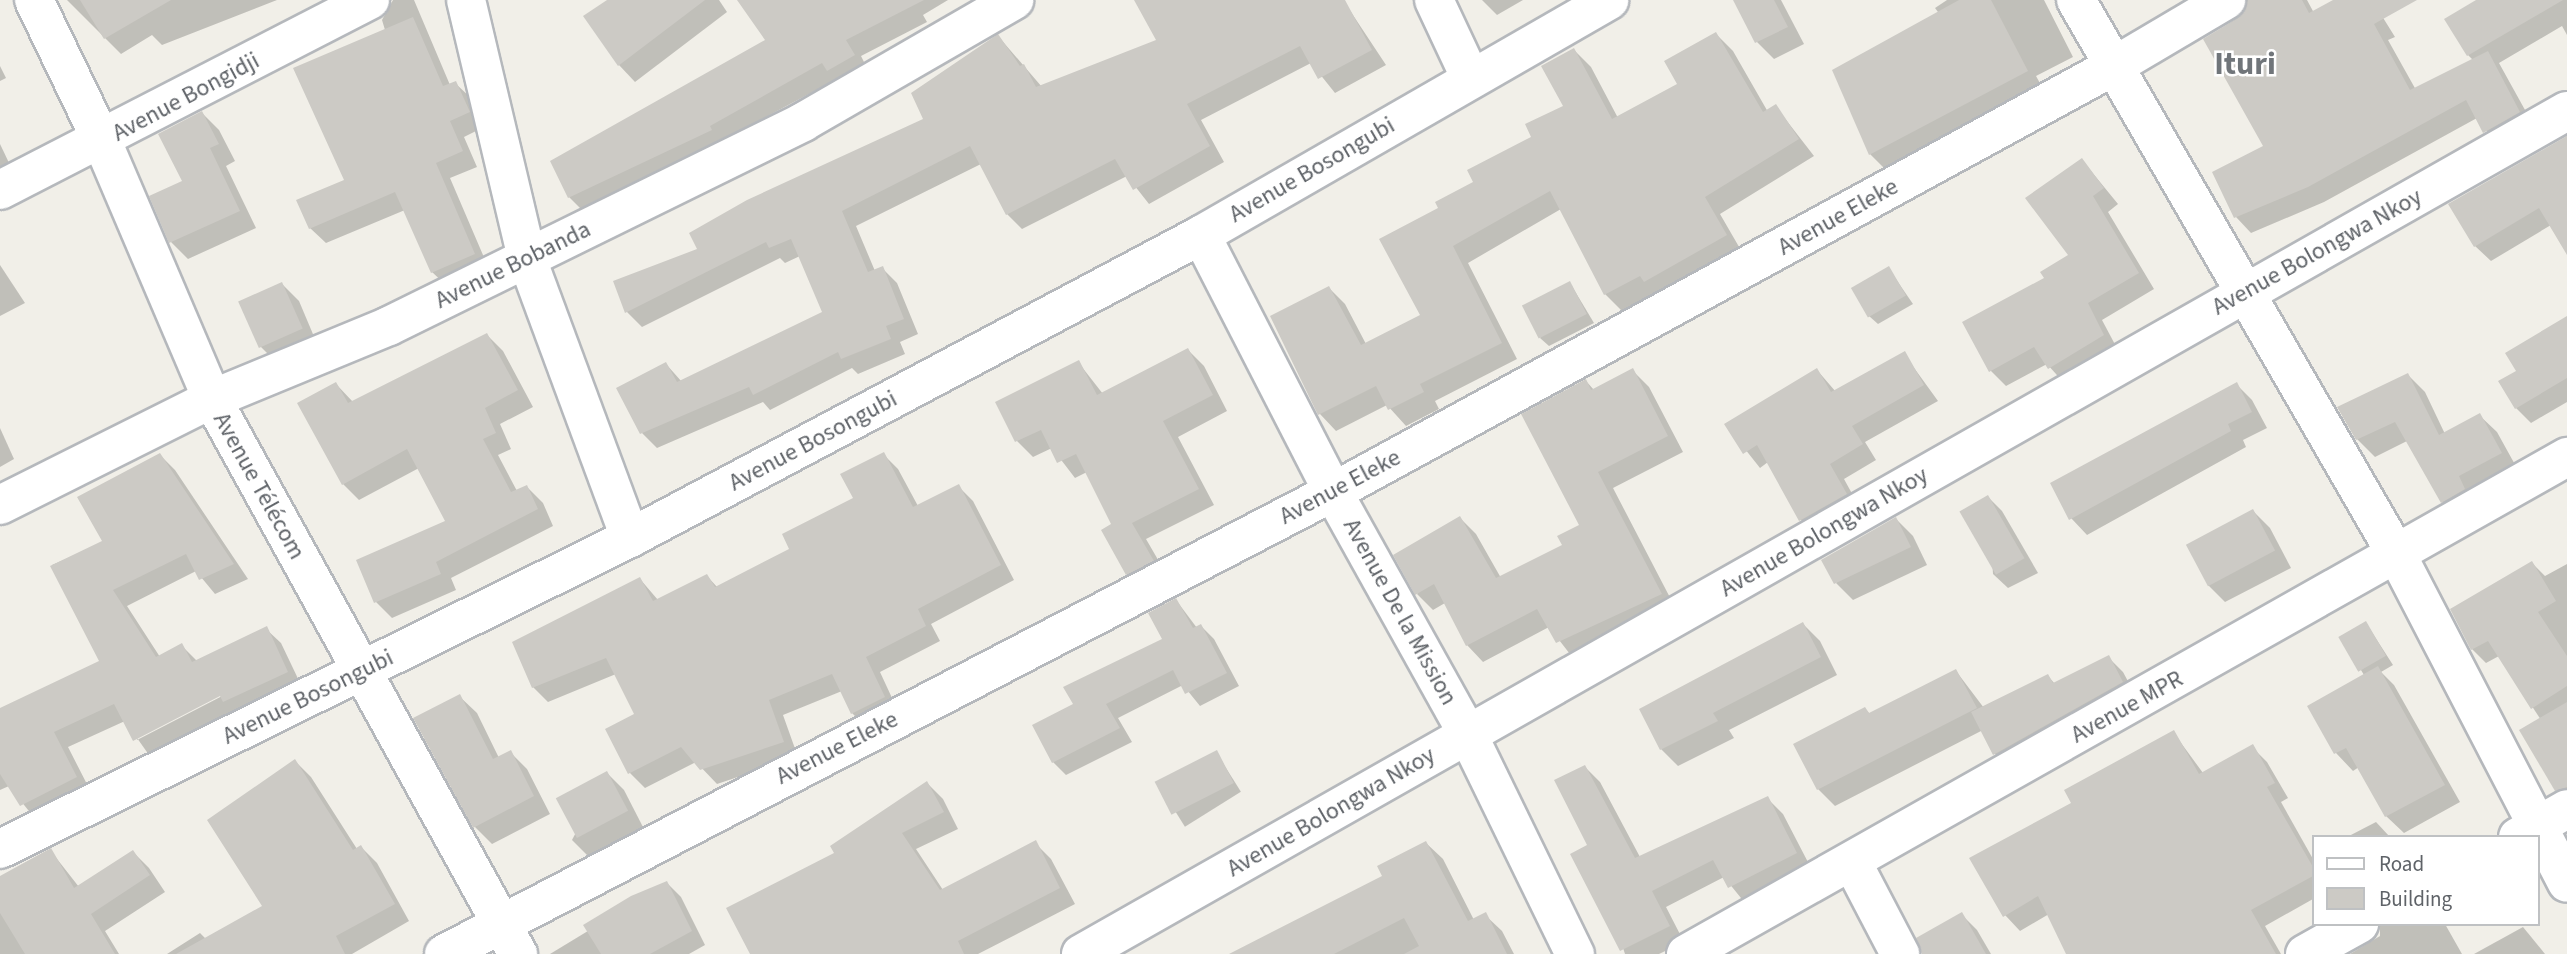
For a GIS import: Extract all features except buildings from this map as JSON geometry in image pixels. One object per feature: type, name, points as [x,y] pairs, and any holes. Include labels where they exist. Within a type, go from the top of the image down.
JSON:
[{"type":"street","name":"Avenue Télécom","points":[[34,0],[102,141],[212,400],[509,938]]},
{"type":"street","name":"Avenue Bongidji","points":[[0,190],[102,141],[370,0]]},
{"type":"street","points":[[466,0],[527,258],[630,538]]},
{"type":"street","name":"Avenue Bobanda","points":[[0,505],[212,400],[389,326],[803,122],[1014,0]]},
{"type":"street","points":[[1434,0],[1470,77]]},
{"type":"street","name":"Avenue Bosongubi","points":[[0,849],[630,538],[1201,235],[1470,77],[1609,0]]},
{"type":"street","points":[[2076,0],[2398,555],[2540,824],[2567,883]]},
{"type":"street","name":"Avenue Eleke","points":[[444,954],[509,938],[2116,65],[2226,0]]},
{"type":"street","name":"Avenue Bolongwa Nkoy","points":[[1081,954],[2567,111]]},
{"type":"street","name":"Avenue De la Mission","points":[[1201,235],[1333,492],[1468,735],[1575,954]]},
{"type":"street","name":"Avenue MPR","points":[[1686,954],[2398,555],[2567,457]]},
{"type":"street","points":[[1852,862],[1900,954]]},
{"type":"street","points":[[2305,954],[2355,926]]},
{"type":"district","name":"Ituri","points":[[2245,64]]}]
